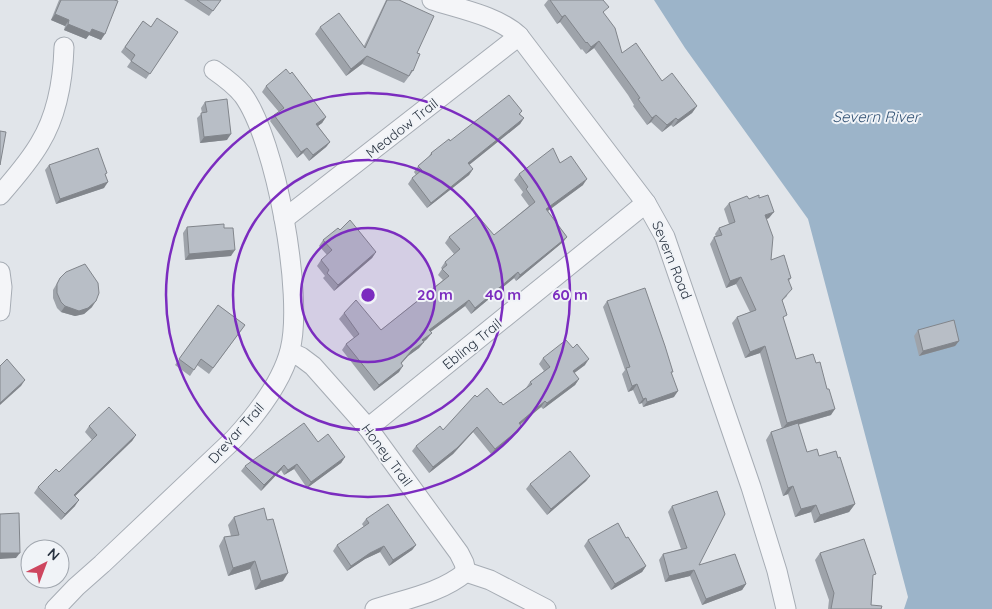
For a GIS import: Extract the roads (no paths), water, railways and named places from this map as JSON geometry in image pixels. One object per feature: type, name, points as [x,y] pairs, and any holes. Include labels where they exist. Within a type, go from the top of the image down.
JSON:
[{"type":"street","name":"Severn Road","points":[[432,0],[500,23],[511,28],[520,36],[646,203],[659,224],[674,257],[751,487],[777,571],[786,609]]},
{"type":"street","name":"Meadow Trail","points":[[284,219],[520,36]]},
{"type":"street","points":[[0,195],[40,144],[48,128],[60,87],[64,48]]},
{"type":"street","name":"Drevar Trail","points":[[55,609],[76,587],[234,440],[267,399],[290,352],[294,335],[294,294],[284,219],[273,167],[253,112],[243,95],[214,70]]},
{"type":"street","name":"Ebling Trail","points":[[368,428],[646,203]]},
{"type":"street","points":[[0,272],[2,286],[0,311]]},
{"type":"street","name":"Honey Trail","points":[[290,352],[313,366],[368,428],[456,548],[464,563],[466,572]]},
{"type":"street","points":[[375,609],[443,588],[455,582],[466,572],[490,580],[546,609]]},
{"type":"water","name":"Severn River","points":[[654,0],[992,0],[992,609],[904,609],[908,597],[808,219],[685,48]]}]
